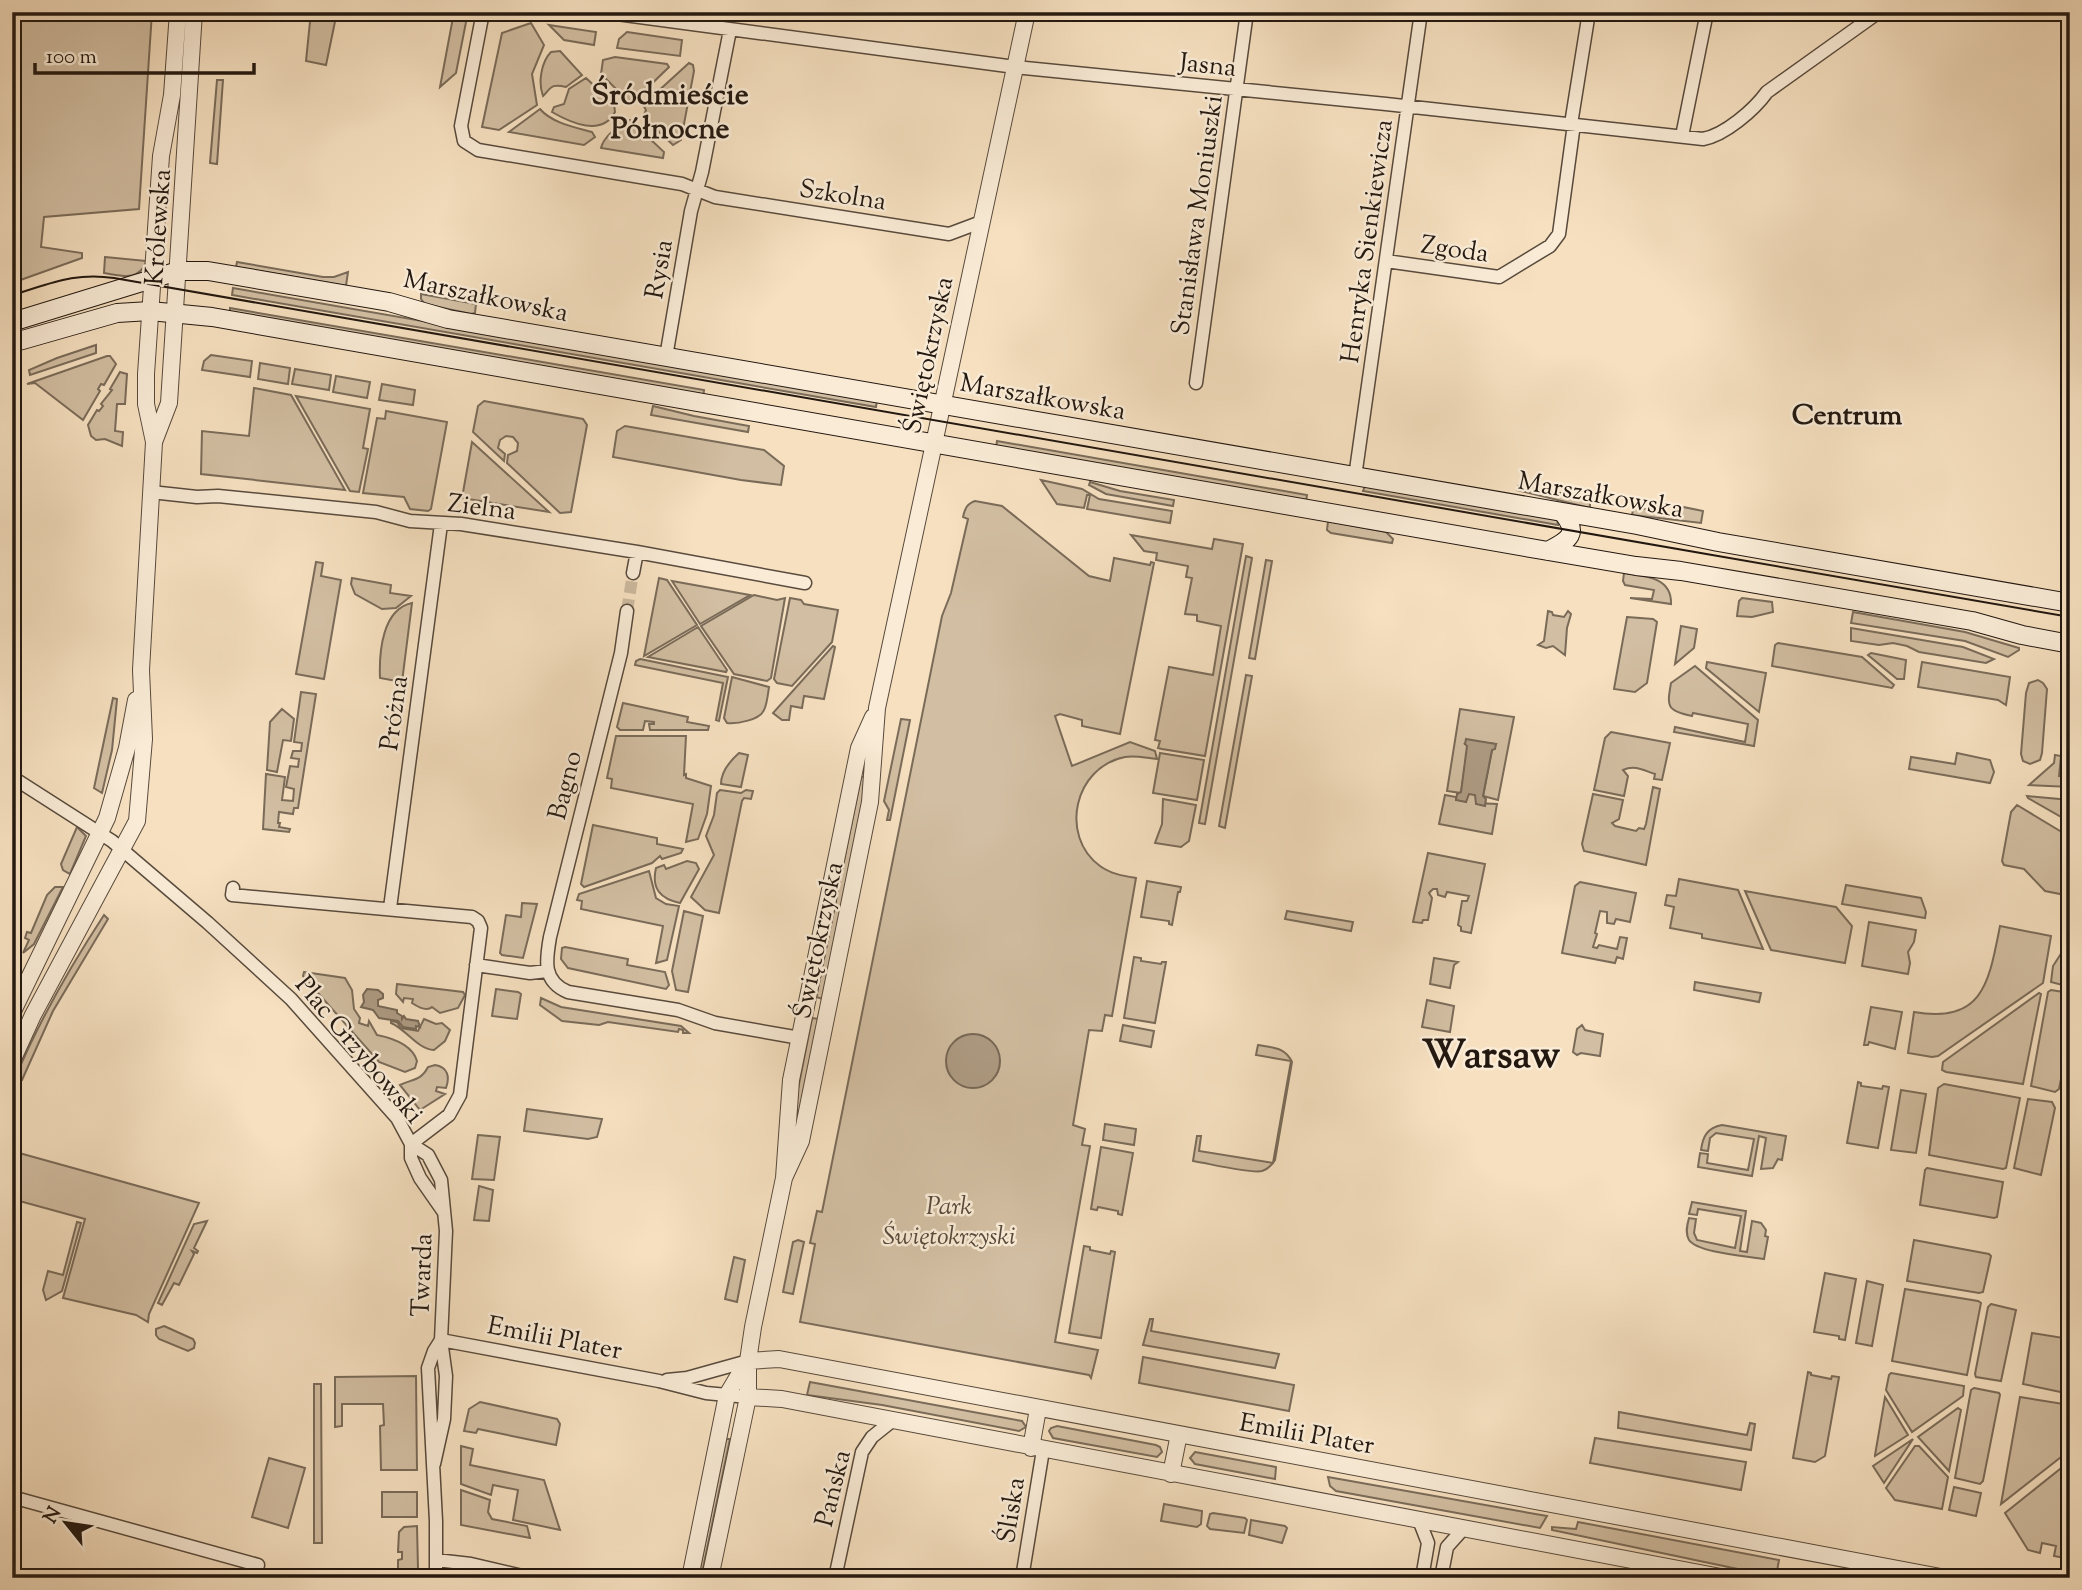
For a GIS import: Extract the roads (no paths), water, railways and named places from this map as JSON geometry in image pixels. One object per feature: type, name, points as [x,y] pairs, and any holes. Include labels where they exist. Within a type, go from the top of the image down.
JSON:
[{"type":"main road","name":"Marszałkowska","points":[[12,322],[178,271],[208,271],[377,300],[442,318],[2070,603]]},
{"type":"main road","points":[[12,343],[108,314],[150,311],[239,322],[1548,551],[1636,566],[1692,572],[1972,621],[2022,635],[2070,643]]},
{"type":"main road","points":[[1548,551],[1566,541],[1571,534],[1571,524],[1563,513]]},
{"type":"street","name":"Królewska","points":[[12,1061],[39,1003],[135,828],[139,803],[144,739],[141,670],[154,442],[146,404],[150,311],[162,156],[172,94],[177,12]]},
{"type":"street","name":"Królewska","points":[[154,442],[169,403],[194,12]]},
{"type":"street","name":"Szkolna","points":[[483,12],[461,126],[464,141],[478,150],[682,184],[715,197],[949,234],[981,222]]},
{"type":"street","name":"Jasna","points":[[602,12],[1015,67],[1682,136]]},
{"type":"street","name":"Świętokrzyska","points":[[784,1178],[801,1141],[870,802],[877,708],[1027,12]]},
{"type":"street","name":"Stanisława Moniuszki","points":[[1196,383],[1247,12]]},
{"type":"street","name":"Henryka Sienkiewicza","points":[[1355,477],[1421,12]]},
{"type":"street","name":"Zgoda","points":[[1386,261],[1499,277],[1552,244],[1557,238],[1589,12]]},
{"type":"street","points":[[1706,12],[1682,136],[1703,139],[1715,136],[1757,106],[1767,92],[1879,12]]},
{"type":"street","name":"Rysia","points":[[666,357],[691,211],[730,30]]},
{"type":"street","name":"Zielna","points":[[151,492],[362,510],[410,521],[461,524],[637,552],[805,583]]},
{"type":"street","name":"Próżna","points":[[390,908],[441,524]]},
{"type":"street","points":[[633,573],[637,552]]},
{"type":"street","name":"Bagno","points":[[547,971],[550,937],[621,653],[627,611]]},
{"type":"street","name":"Królewska","points":[[12,1013],[100,834],[113,800],[127,748],[141,670]]},
{"type":"street","name":"Świętokrzyska","points":[[710,1578],[748,1397],[748,1361],[784,1178],[789,1097],[800,1038],[859,748],[877,708]]},
{"type":"street","name":"Plac Grzybowski","points":[[12,777],[123,850],[291,999],[397,1118],[411,1144],[449,1115],[457,1103],[461,1087],[481,928],[476,919],[390,908],[232,895],[233,888]]},
{"type":"street","points":[[477,965],[530,973],[547,971],[555,985],[568,992],[678,1010],[715,1023],[800,1038]]},
{"type":"street","name":"Twarda","points":[[411,1144],[422,1149],[441,1180],[446,1245],[442,1340],[446,1376],[444,1419],[434,1464],[436,1578]]},
{"type":"street","name":"Emilii Plater","points":[[442,1340],[659,1381],[689,1390],[782,1399],[1726,1578]]},
{"type":"street","name":"Emilii Plater","points":[[659,1381],[687,1378],[748,1361],[779,1359],[1946,1578]]},
{"type":"street","name":"Świętokrzyska","points":[[690,1578],[727,1395],[748,1361]]},
{"type":"street","points":[[1037,1449],[1038,1409]]},
{"type":"street","name":"Pańska","points":[[835,1578],[862,1452],[872,1437],[892,1421]]},
{"type":"street","points":[[1171,1474],[1179,1434]]},
{"type":"street","name":"Śliska","points":[[1022,1578],[1037,1449]]},
{"type":"street","points":[[12,1497],[258,1565],[254,1578]]},
{"type":"street","points":[[1419,1520],[1428,1543],[1422,1578]]},
{"type":"street","points":[[1441,1578],[1447,1546],[1464,1528]]},
{"type":"street","points":[[436,1560],[471,1564],[531,1578]]},
{"type":"tunnel","points":[[627,611],[633,573]]},
{"type":"tram line","points":[[12,295],[74,278],[114,278],[2070,617]]},
{"type":"district","name":"Śródmieście Północne","points":[[670,111]]},
{"type":"district","name":"Centrum","points":[[1847,414]]},
{"type":"district","name":"Warsaw","points":[[1491,1053]]},
{"type":"park label","name":"Park Świętokrzyski","points":[[949,1220]]}]
